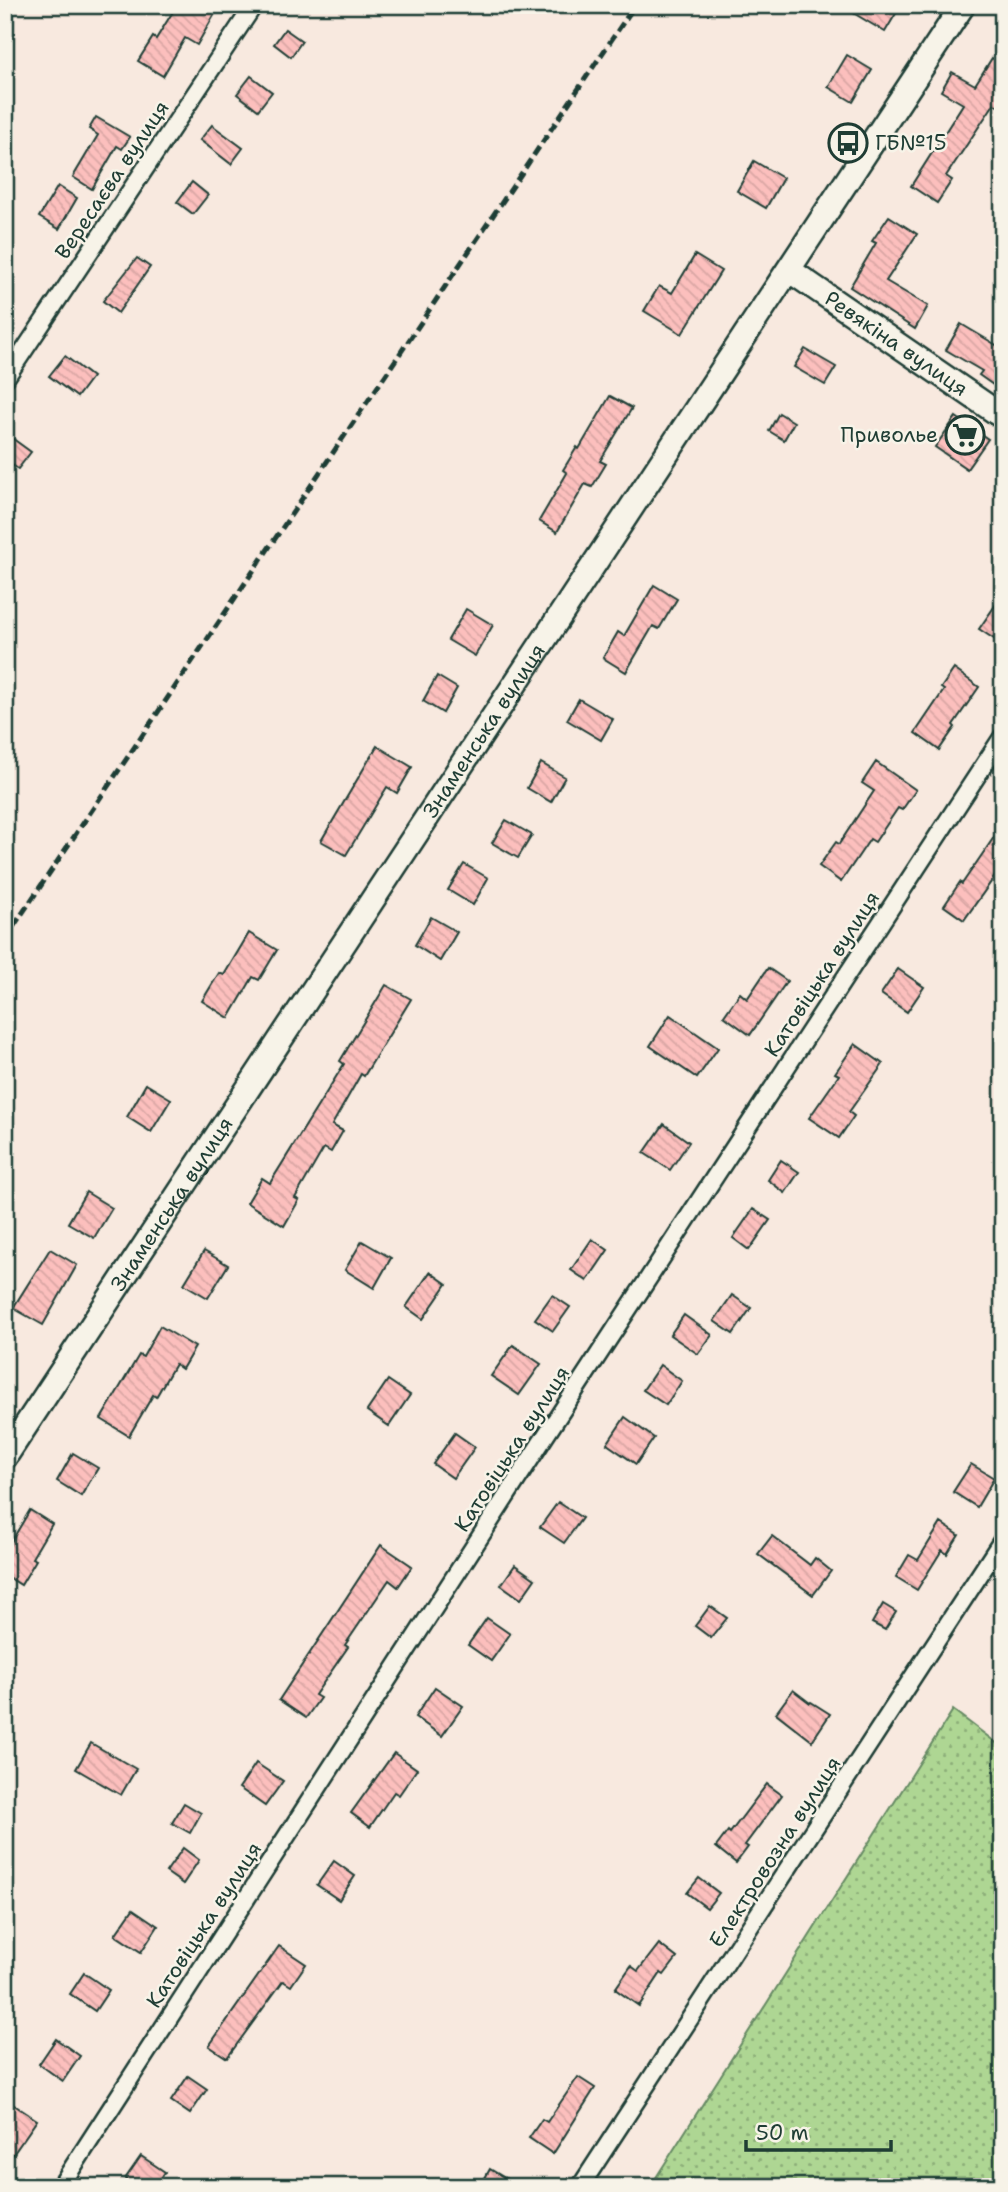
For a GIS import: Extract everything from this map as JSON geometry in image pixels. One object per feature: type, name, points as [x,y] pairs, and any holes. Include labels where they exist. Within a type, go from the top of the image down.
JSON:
[{"type":"main road","name":"Знаменська вулиця","points":[[5,1457],[963,5]]},
{"type":"main road","name":"Ревякіна вулиця","points":[[789,270],[1003,417]]},
{"type":"street","name":"Вересаєва вулиця","points":[[5,379],[254,5]]},
{"type":"street","name":"Катовіцька вулиця","points":[[60,2187],[544,1438],[1003,736]]},
{"type":"street","name":"Електровозна вулиця","points":[[580,2187],[1003,1539]]},
{"type":"green space","points":[[953,1710],[1003,1748],[1003,2187],[650,2187]]},
{"type":"building","points":[[177,5],[220,5],[197,45],[185,38],[163,76],[138,61],[153,37],[156,39]]},
{"type":"building","points":[[840,5],[901,5],[885,32]]},
{"type":"building","points":[[285,29],[302,41],[291,57],[274,44]]},
{"type":"building","points":[[847,55],[872,70],[853,102],[828,87]]},
{"type":"building","points":[[992,58],[1003,65],[1003,109],[994,104],[946,176],[952,180],[937,203],[911,186],[963,104],[941,91],[952,72],[975,85]]},
{"type":"building","points":[[251,76],[272,92],[258,110],[237,94]]},
{"type":"building","points":[[96,117],[130,137],[122,149],[117,146],[92,189],[73,177],[98,135],[89,129]]},
{"type":"building","points":[[212,125],[243,148],[231,164],[200,140]]},
{"type":"building","points":[[754,161],[783,178],[766,208],[737,191]]},
{"type":"building","points":[[192,182],[208,195],[193,214],[177,202]]},
{"type":"building","points":[[58,186],[77,198],[59,229],[39,217]]},
{"type":"building","points":[[889,216],[917,234],[886,281],[928,306],[915,329],[850,287],[876,243],[872,241]]},
{"type":"building","points":[[695,255],[721,271],[682,334],[644,311],[659,286],[672,293]]},
{"type":"building","points":[[137,258],[150,267],[118,313],[103,301]]},
{"type":"building","points":[[961,324],[1003,349],[1003,392],[979,375],[982,371],[946,350]]},
{"type":"building","points":[[805,349],[836,367],[825,385],[794,367]]},
{"type":"building","points":[[65,356],[92,377],[77,397],[49,376]]},
{"type":"building","points":[[610,396],[632,408],[600,461],[606,464],[592,487],[585,484],[557,532],[539,521],[567,473],[563,470],[577,447],[579,449]]},
{"type":"building","points":[[779,413],[794,422],[784,440],[769,431]]},
{"type":"building","points":[[956,417],[988,439],[967,469],[935,447]]},
{"type":"building","points":[[5,433],[31,452],[18,469],[5,460]]},
{"type":"building","points":[[654,585],[677,599],[659,629],[653,626],[626,672],[603,658],[618,632],[624,636]]},
{"type":"building","points":[[1003,594],[1003,645],[979,629]]},
{"type":"building","points":[[466,609],[493,625],[475,656],[448,640]]},
{"type":"building","points":[[954,669],[979,687],[939,750],[915,733],[944,690],[941,688]]},
{"type":"building","points":[[437,676],[457,688],[443,713],[423,701]]},
{"type":"building","points":[[579,699],[613,719],[601,740],[567,720]]},
{"type":"building","points":[[377,746],[412,767],[397,793],[387,787],[346,855],[321,841]]},
{"type":"building","points":[[876,762],[916,790],[902,810],[898,808],[875,842],[870,839],[841,882],[819,866],[836,842],[839,844],[874,791],[862,783]]},
{"type":"building","points":[[541,763],[565,777],[551,802],[527,788]]},
{"type":"building","points":[[506,820],[532,835],[518,858],[492,843]]},
{"type":"building","points":[[1003,824],[1003,880],[996,875],[964,920],[944,906]]},
{"type":"building","points":[[464,864],[488,878],[473,905],[448,890]]},
{"type":"building","points":[[431,917],[457,932],[440,961],[415,945]]},
{"type":"building","points":[[249,933],[277,950],[259,980],[253,977],[229,1018],[202,1001],[219,973],[224,975]]},
{"type":"building","points":[[768,968],[787,981],[750,1035],[724,1016],[740,993],[747,999]]},
{"type":"building","points":[[898,969],[924,987],[907,1012],[881,994]]},
{"type":"building","points":[[386,985],[411,999],[364,1076],[361,1074],[332,1125],[343,1131],[331,1152],[324,1148],[295,1198],[299,1200],[284,1226],[247,1203],[262,1178],[270,1183],[344,1064],[340,1061]]},
{"type":"building","points":[[670,1015],[718,1048],[697,1078],[650,1046]]},
{"type":"building","points":[[855,1044],[883,1064],[849,1112],[854,1116],[839,1138],[809,1118],[839,1075],[835,1073]]},
{"type":"building","points":[[146,1084],[171,1099],[151,1132],[127,1117]]},
{"type":"building","points":[[664,1124],[689,1142],[670,1170],[644,1153]]},
{"type":"building","points":[[781,1160],[799,1172],[785,1193],[768,1180]]},
{"type":"building","points":[[86,1192],[112,1208],[94,1238],[68,1223]]},
{"type":"building","points":[[753,1209],[770,1220],[749,1250],[733,1238]]},
{"type":"building","points":[[592,1239],[608,1250],[587,1281],[571,1270]]},
{"type":"building","points":[[362,1241],[391,1258],[374,1288],[345,1270]]},
{"type":"building","points":[[50,1249],[77,1265],[43,1325],[13,1308]]},
{"type":"building","points":[[204,1251],[228,1265],[208,1298],[184,1284]]},
{"type":"building","points":[[430,1272],[447,1284],[423,1319],[406,1307]]},
{"type":"building","points":[[552,1295],[570,1307],[553,1331],[535,1319]]},
{"type":"building","points":[[732,1295],[751,1308],[733,1334],[714,1321]]},
{"type":"building","points":[[684,1315],[712,1335],[698,1354],[670,1335]]},
{"type":"building","points":[[160,1326],[195,1347],[182,1369],[175,1364],[129,1436],[101,1419],[139,1355],[143,1357]]},
{"type":"building","points":[[513,1345],[541,1364],[519,1395],[491,1376]]},
{"type":"building","points":[[660,1365],[682,1381],[666,1405],[643,1390]]},
{"type":"building","points":[[388,1380],[410,1395],[389,1426],[367,1411]]},
{"type":"building","points":[[625,1417],[654,1438],[636,1464],[607,1444]]},
{"type":"building","points":[[455,1433],[475,1447],[453,1478],[433,1464]]},
{"type":"building","points":[[73,1453],[98,1468],[81,1496],[57,1481]]},
{"type":"building","points":[[971,1464],[994,1478],[977,1507],[953,1492]]},
{"type":"building","points":[[558,1502],[582,1518],[564,1543],[540,1527]]},
{"type":"building","points":[[30,1510],[52,1524],[32,1558],[36,1560],[21,1585],[5,1575],[5,1552]]},
{"type":"building","points":[[941,1523],[959,1535],[947,1554],[942,1550],[917,1590],[896,1577],[909,1555],[918,1560]]},
{"type":"building","points":[[772,1536],[810,1565],[815,1558],[831,1571],[813,1595],[758,1554]]},
{"type":"building","points":[[381,1545],[412,1566],[398,1587],[389,1580],[345,1645],[348,1647],[315,1695],[320,1698],[306,1718],[279,1700]]},
{"type":"building","points":[[515,1565],[535,1579],[521,1599],[501,1585]]},
{"type":"building","points":[[883,1604],[896,1612],[885,1630],[872,1623]]},
{"type":"building","points":[[710,1606],[727,1618],[711,1638],[695,1626]]},
{"type":"building","points":[[487,1618],[510,1634],[491,1661],[468,1645]]},
{"type":"building","points":[[435,1687],[463,1706],[442,1736],[415,1717]]},
{"type":"building","points":[[793,1690],[830,1714],[812,1741],[776,1713]]},
{"type":"building","points":[[91,1743],[136,1769],[121,1795],[76,1769]]},
{"type":"building","points":[[394,1753],[417,1769],[399,1795],[394,1792],[370,1827],[351,1813]]},
{"type":"building","points":[[256,1763],[283,1781],[265,1806],[239,1788]]},
{"type":"building","points":[[767,1784],[782,1795],[745,1845],[748,1847],[736,1863],[716,1847]]},
{"type":"building","points":[[184,1803],[201,1813],[190,1833],[172,1823]]},
{"type":"building","points":[[183,1848],[199,1860],[183,1884],[166,1872]]},
{"type":"building","points":[[334,1861],[355,1876],[339,1900],[317,1885]]},
{"type":"building","points":[[699,1878],[719,1893],[707,1908],[687,1893]]},
{"type":"building","points":[[133,1909],[158,1926],[141,1952],[115,1935]]},
{"type":"building","points":[[659,1944],[677,1958],[664,1975],[661,1973],[639,2006],[615,1989],[631,1966],[638,1971]]},
{"type":"building","points":[[279,1946],[306,1964],[291,1986],[283,1981],[227,2058],[209,2046]]},
{"type":"building","points":[[84,1973],[109,1990],[95,2011],[70,1994]]},
{"type":"building","points":[[56,2039],[80,2056],[63,2081],[39,2064]]},
{"type":"building","points":[[188,2076],[207,2089],[190,2114],[171,2101]]},
{"type":"building","points":[[578,2077],[595,2088],[553,2154],[529,2138],[542,2119],[547,2122]]},
{"type":"building","points":[[5,2099],[37,2120],[5,2166]]},
{"type":"building","points":[[141,2156],[165,2172],[155,2187],[136,2187],[125,2179]]},
{"type":"building","points":[[490,2169],[520,2187],[480,2187]]},
{"type":"railway","points":[[5,939],[635,5]]},
{"type":"place","name":"ГБ№15","points":[[848,143]]},
{"type":"place","name":"Приволье","points":[[965,435]]}]
